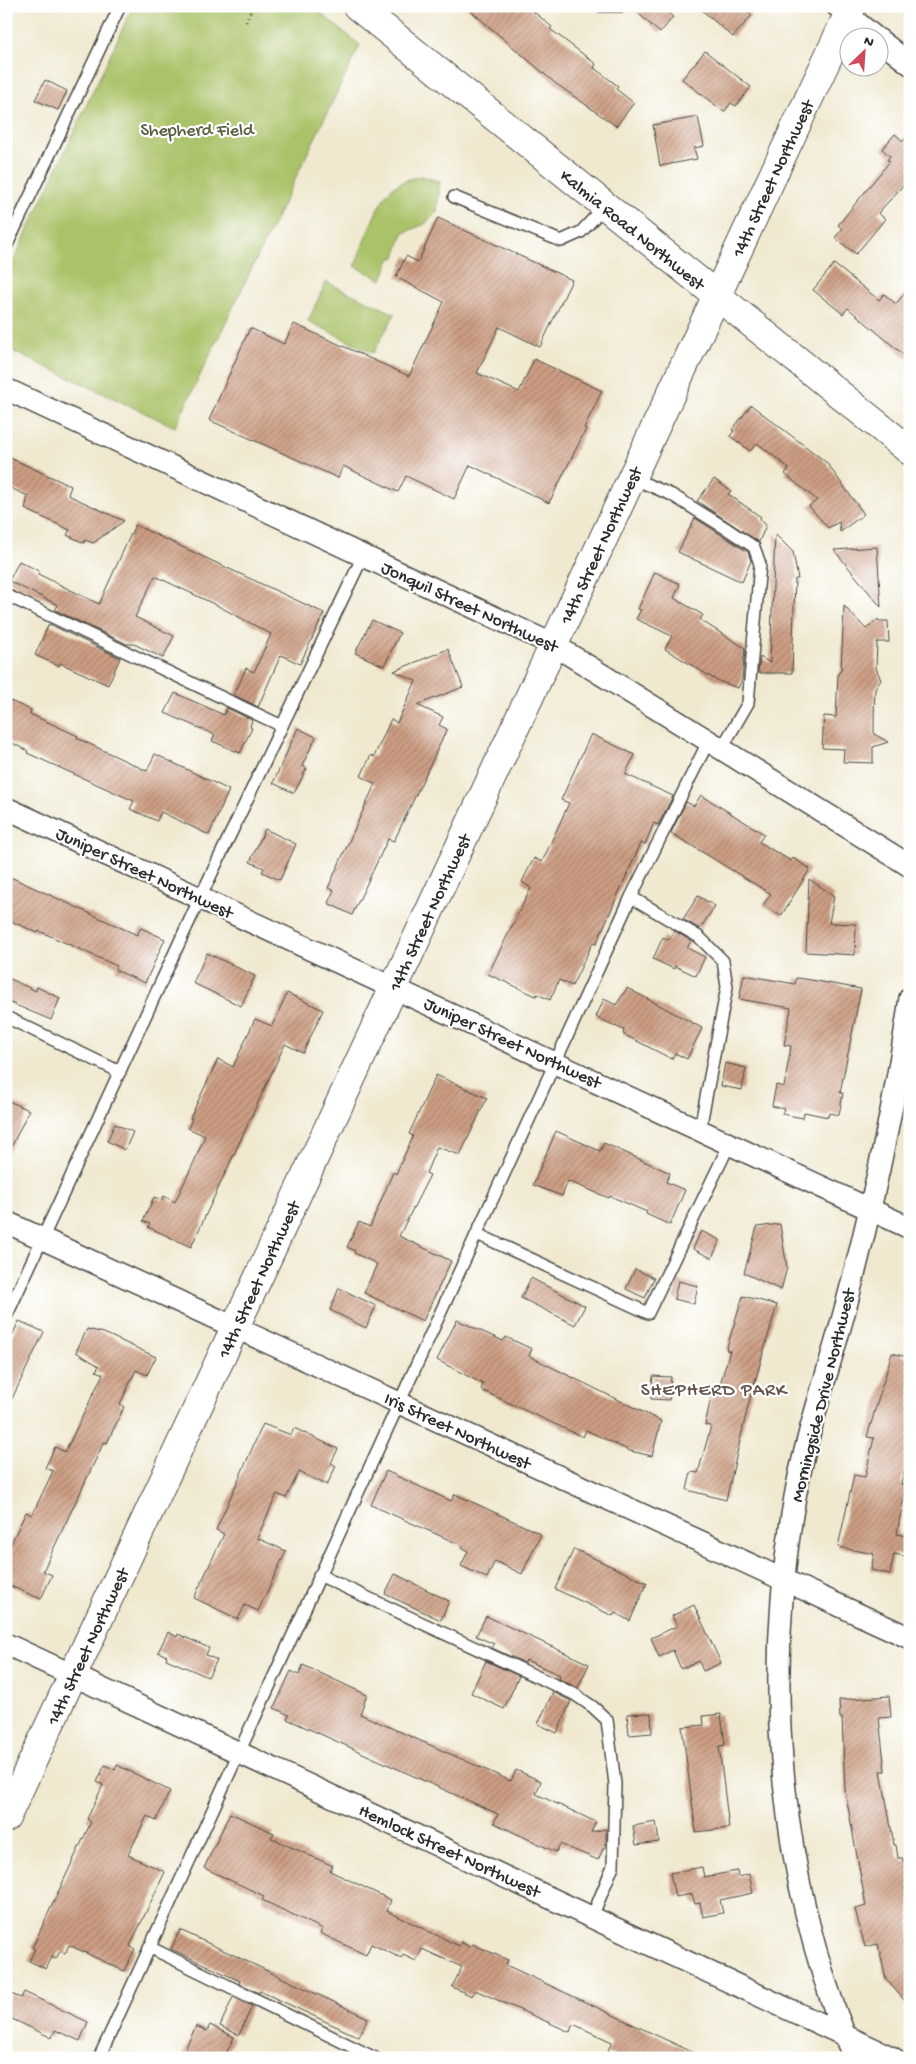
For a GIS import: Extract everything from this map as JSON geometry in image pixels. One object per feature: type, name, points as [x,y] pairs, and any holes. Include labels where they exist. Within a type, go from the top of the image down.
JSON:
[{"type":"street","name":"Kalmia Road Northwest","points":[[357,6],[716,297],[910,451]]},
{"type":"street","points":[[846,9],[866,28]]},
{"type":"street","name":"14th Street Northwest","points":[[6,1818],[632,478],[846,9]]},
{"type":"street","points":[[888,47],[910,64]]},
{"type":"street","name":"Jonquil Street Northwest","points":[[6,389],[554,645],[910,866]]},
{"type":"street","name":"Juniper Street Northwest","points":[[6,808],[910,1228]]},
{"type":"street","name":"Morningside Drive Northwest","points":[[854,2058],[821,1970],[810,1929],[788,1816],[781,1721],[782,1579],[802,1458],[847,1300],[898,1074],[910,998]]},
{"type":"street","name":"Iris Street Northwest","points":[[6,1222],[910,1638]]},
{"type":"street","name":"Hemlock Street Northwest","points":[[6,1644],[74,1674],[893,2058]]},
{"type":"lane","points":[[6,247],[120,6]]},
{"type":"lane","points":[[601,6],[623,6]]},
{"type":"lane","points":[[454,197],[561,241],[582,232],[605,206]]},
{"type":"lane","points":[[99,2058],[319,1575],[557,1063],[631,897],[716,744],[748,703],[760,564],[754,547],[672,495],[632,478]]},
{"type":"lane","points":[[6,1317],[200,898],[363,556]]},
{"type":"lane","points":[[6,596],[282,726]]},
{"type":"lane","points":[[631,897],[699,937],[723,961],[727,987],[700,1129]]},
{"type":"lane","points":[[6,1017],[120,1072]]},
{"type":"lane","points":[[477,1234],[648,1312],[730,1144]]},
{"type":"lane","points":[[319,1575],[574,1694],[593,1707],[607,1720],[615,1784],[613,1866],[592,1917]]},
{"type":"lane","points":[[149,1948],[375,2058]]},
{"type":"path","points":[[246,22],[253,6]]},
{"type":"green space","name":"Shepherd Field","points":[[133,6],[312,6],[360,45],[175,427],[6,348],[6,277]]},
{"type":"green space","points":[[421,176],[440,182],[437,212],[425,224],[403,233],[395,257],[390,259],[382,280],[355,266],[371,224],[387,194],[398,184]]},
{"type":"green space","points":[[326,282],[395,314],[373,353],[308,321]]},
{"type":"building","points":[[465,6],[527,6],[552,27],[550,29],[596,64],[594,68],[618,86],[616,89],[634,103],[616,126],[555,83]]},
{"type":"building","points":[[630,6],[660,6],[673,17],[660,33]]},
{"type":"building","points":[[697,6],[742,6],[752,15],[733,37]]},
{"type":"building","points":[[705,51],[751,87],[736,106],[731,103],[724,112],[682,79]]},
{"type":"building","points":[[45,80],[67,91],[58,110],[35,100]]},
{"type":"building","points":[[698,117],[704,146],[694,148],[697,159],[660,166],[653,125]]},
{"type":"building","points":[[910,133],[910,178],[878,213],[885,219],[856,254],[835,238],[842,229],[838,225],[890,161],[887,160],[890,156],[882,149],[895,134],[903,141]]},
{"type":"building","points":[[438,218],[572,280],[540,347],[499,327],[477,373],[519,392],[534,359],[602,391],[584,428],[586,429],[549,503],[470,465],[454,499],[406,476],[398,492],[343,466],[338,478],[209,420],[250,328],[284,344],[294,324],[409,376],[444,302],[396,277],[406,256],[418,262]]},
{"type":"building","points":[[834,264],[879,300],[884,294],[896,304],[910,287],[910,360],[848,308],[843,314],[813,290]]},
{"type":"building","points":[[751,405],[826,462],[864,514],[840,532],[839,522],[828,528],[809,506],[817,500],[785,474],[789,468],[757,443],[750,451],[730,436],[734,431],[732,430]]},
{"type":"building","points":[[6,456],[71,486],[68,495],[124,521],[93,543],[85,540],[84,543],[67,535],[70,530],[25,509],[28,496],[6,486]]},
{"type":"building","points":[[714,479],[731,491],[728,494],[761,517],[760,519],[766,525],[759,542],[697,501]]},
{"type":"building","points":[[695,518],[748,552],[751,561],[742,582],[678,552]]},
{"type":"building","points":[[135,525],[324,613],[300,664],[281,655],[258,707],[234,695],[246,668],[254,672],[271,634],[218,606],[155,576],[135,617],[174,636],[163,658],[134,644],[127,644],[55,610],[58,605],[9,581],[19,561],[39,571],[38,574],[99,604]]},
{"type":"building","points":[[775,534],[793,552],[798,579],[795,579],[792,673],[758,673],[760,657],[770,663]]},
{"type":"building","points":[[877,547],[881,607],[834,550]]},
{"type":"building","points":[[655,572],[680,584],[674,598],[703,615],[700,620],[745,648],[742,680],[738,688],[716,680],[665,649],[672,636],[636,619],[641,610],[638,609]]},
{"type":"building","points":[[844,606],[866,629],[878,619],[878,621],[888,621],[889,642],[877,642],[876,668],[881,680],[875,689],[874,734],[888,742],[873,747],[873,763],[843,762],[844,749],[822,748],[824,716],[836,717],[838,674],[841,670]]},
{"type":"building","points":[[372,620],[400,633],[384,666],[355,653]]},
{"type":"building","points":[[49,624],[120,658],[108,685],[60,663],[59,666],[35,655]]},
{"type":"building","points":[[448,649],[463,687],[417,705],[443,717],[439,725],[447,729],[394,841],[388,839],[352,915],[328,903],[334,890],[328,888],[375,784],[361,776],[371,755],[374,757],[391,719],[397,723],[416,681],[394,671]]},
{"type":"building","points":[[175,693],[224,715],[227,708],[252,720],[250,727],[252,728],[240,753],[212,741],[215,735],[165,713]]},
{"type":"building","points":[[6,699],[31,710],[30,714],[78,736],[77,738],[147,771],[155,754],[229,790],[209,835],[161,812],[157,821],[130,809],[134,801],[27,753],[28,751],[6,740]]},
{"type":"building","points":[[298,728],[316,737],[302,766],[307,768],[294,793],[273,783]]},
{"type":"building","points":[[591,734],[635,755],[625,774],[673,796],[658,825],[654,823],[645,844],[641,843],[596,944],[593,942],[572,986],[559,980],[550,1000],[537,994],[536,996],[488,974],[531,888],[522,882],[534,858],[542,862],[569,803],[561,800]]},
{"type":"building","points":[[701,795],[764,834],[759,842],[791,861],[793,858],[810,869],[781,916],[763,905],[771,894],[671,833],[686,802],[694,806]]},
{"type":"building","points":[[265,829],[296,844],[280,880],[262,872],[264,868],[250,862]]},
{"type":"building","points":[[6,875],[137,935],[141,928],[165,939],[145,983],[115,970],[117,966],[39,931],[38,933],[6,919]]},
{"type":"building","points":[[809,879],[834,896],[829,923],[856,924],[855,955],[806,952]]},
{"type":"building","points":[[698,896],[715,906],[700,929],[683,919]]},
{"type":"building","points":[[675,931],[691,941],[687,948],[705,957],[696,976],[675,966],[674,969],[653,959],[663,937],[669,940]]},
{"type":"building","points":[[207,953],[255,976],[241,1006],[193,983]]},
{"type":"building","points":[[744,975],[795,984],[796,978],[805,979],[861,989],[840,1093],[843,1093],[839,1115],[829,1113],[828,1117],[804,1112],[803,1118],[782,1114],[784,1109],[772,1106],[776,1085],[784,1087],[791,1046],[784,1045],[791,1008],[739,999]]},
{"type":"building","points":[[6,977],[36,991],[37,987],[60,998],[51,1020],[6,1001]]},
{"type":"building","points":[[627,988],[702,1028],[687,1059],[675,1053],[672,1059],[623,1034],[624,1030],[596,1017],[604,999],[616,1005]]},
{"type":"building","points":[[287,993],[323,1010],[303,1053],[285,1044],[191,1247],[148,1227],[150,1224],[143,1221],[154,1197],[162,1200],[164,1196],[175,1202],[205,1136],[188,1128],[192,1119],[190,1118],[218,1059],[233,1067],[255,1019],[272,1026]]},
{"type":"building","points":[[725,1063],[746,1068],[742,1090],[721,1086]]},
{"type":"building","points":[[436,1075],[487,1098],[460,1155],[437,1147],[426,1173],[430,1175],[399,1236],[451,1261],[423,1321],[364,1293],[377,1264],[354,1253],[355,1251],[347,1247],[359,1222],[370,1227],[393,1172],[396,1174],[413,1136],[409,1134]]},
{"type":"building","points":[[6,1100],[29,1110],[6,1158]]},
{"type":"building","points":[[115,1124],[133,1132],[125,1150],[107,1141]]},
{"type":"building","points":[[556,1131],[600,1151],[604,1143],[670,1173],[666,1182],[685,1190],[670,1225],[646,1214],[647,1212],[610,1196],[609,1198],[568,1181],[562,1196],[533,1185]]},
{"type":"building","points":[[780,1224],[787,1268],[781,1290],[744,1273],[757,1227]]},
{"type":"building","points":[[701,1231],[720,1240],[712,1258],[693,1249]]},
{"type":"building","points":[[635,1269],[654,1278],[645,1298],[626,1289]]},
{"type":"building","points":[[531,1278],[585,1306],[575,1325],[521,1298]]},
{"type":"building","points":[[678,1281],[698,1286],[694,1304],[674,1299]]},
{"type":"building","points":[[339,1288],[376,1306],[366,1328],[330,1310]]},
{"type":"building","points":[[743,1296],[777,1305],[749,1402],[726,1500],[687,1490],[691,1472],[698,1473],[711,1426],[705,1425],[712,1393],[717,1394],[730,1351],[726,1350]]},
{"type":"building","points":[[457,1320],[503,1341],[506,1337],[532,1349],[529,1356],[661,1421],[652,1456],[630,1451],[586,1430],[583,1437],[481,1390],[483,1384],[437,1360]]},
{"type":"building","points":[[19,1321],[44,1332],[6,1411],[6,1349]]},
{"type":"building","points":[[87,1329],[104,1333],[156,1357],[147,1375],[136,1370],[120,1404],[124,1407],[107,1443],[104,1442],[43,1571],[52,1575],[41,1599],[6,1584],[6,1554],[26,1512],[32,1515],[53,1471],[45,1468],[55,1447],[65,1452],[103,1374],[96,1371],[99,1366],[76,1352]]},
{"type":"building","points":[[892,1353],[910,1358],[910,1448],[901,1484],[906,1485],[897,1534],[910,1537],[910,1557],[894,1554],[890,1574],[871,1570],[874,1554],[838,1547],[854,1475],[865,1477],[874,1438],[867,1437]]},
{"type":"building","points":[[653,1376],[671,1377],[669,1400],[651,1399]]},
{"type":"building","points":[[263,1424],[291,1435],[294,1428],[338,1449],[331,1463],[336,1466],[327,1485],[299,1472],[286,1498],[277,1494],[257,1538],[286,1551],[258,1611],[245,1605],[238,1619],[194,1598],[224,1534],[216,1530]]},
{"type":"building","points":[[386,1471],[451,1501],[455,1494],[541,1534],[522,1574],[495,1561],[487,1578],[461,1566],[468,1551],[462,1548],[463,1546],[371,1505]]},
{"type":"building","points":[[574,1549],[647,1583],[630,1621],[615,1613],[613,1616],[555,1589]]},
{"type":"building","points":[[395,1574],[449,1601],[441,1620],[385,1594]]},
{"type":"building","points":[[694,1605],[721,1663],[703,1671],[699,1661],[681,1669],[673,1650],[659,1657],[651,1638],[677,1626],[672,1616]]},
{"type":"building","points":[[486,1616],[589,1664],[578,1688],[559,1679],[560,1675],[526,1660],[525,1663],[492,1648],[494,1644],[476,1636]]},
{"type":"building","points":[[168,1632],[177,1637],[178,1634],[209,1648],[206,1655],[217,1660],[208,1677],[166,1659],[167,1656],[158,1652]]},
{"type":"building","points":[[486,1661],[519,1676],[504,1709],[471,1693]]},
{"type":"building","points":[[303,1665],[367,1695],[360,1714],[511,1781],[516,1770],[541,1781],[536,1794],[596,1822],[591,1832],[606,1829],[606,1843],[598,1860],[560,1844],[556,1852],[494,1823],[498,1814],[287,1719],[289,1715],[274,1708],[291,1671],[299,1675]]},
{"type":"building","points":[[553,1692],[571,1701],[557,1733],[538,1724]]},
{"type":"building","points":[[889,1696],[891,1717],[879,1718],[885,1771],[881,1771],[898,1858],[903,1858],[903,1861],[910,1860],[910,2007],[886,1979],[878,1944],[865,1947],[855,1909],[866,1906],[845,1790],[842,1718],[840,1718],[839,1700]]},
{"type":"building","points":[[651,1713],[652,1733],[629,1735],[627,1714]]},
{"type":"building","points":[[721,1714],[725,1745],[719,1746],[729,1828],[696,1832],[682,1727],[704,1725],[703,1716]]},
{"type":"building","points":[[105,1765],[115,1770],[117,1765],[170,1791],[156,1821],[147,1816],[128,1855],[165,1872],[130,1946],[135,1949],[124,1971],[69,1945],[65,1954],[60,1951],[56,1959],[52,1957],[46,1969],[29,1961],[35,1949],[32,1948],[91,1822],[87,1819],[103,1785],[97,1782]]},
{"type":"building","points":[[230,1813],[274,1833],[271,1838],[333,1866],[330,1871],[391,1900],[387,1911],[459,1946],[460,1942],[470,1947],[472,1944],[508,1960],[506,1965],[705,2058],[618,2058],[607,2053],[612,2042],[573,2024],[570,2032],[475,1990],[472,1996],[452,1987],[462,1967],[422,1949],[416,1961],[403,1955],[401,1958],[371,1944],[366,1955],[320,1933],[323,1929],[262,1900],[264,1896],[204,1868]]},
{"type":"building","points":[[656,1822],[659,1842],[636,1845],[633,1826]]},
{"type":"building","points":[[702,1867],[704,1877],[737,1871],[738,1877],[749,1874],[753,1893],[720,1900],[723,1913],[703,1917],[700,1903],[695,1904],[692,1894],[675,1897],[670,1873]]},
{"type":"building","points":[[180,1930],[368,2018],[359,2037],[260,1991],[259,1993],[239,1983],[240,1981],[171,1949]]},
{"type":"building","points":[[24,1992],[88,2022],[80,2041],[55,2030],[52,2038],[6,2016],[6,2004],[11,1994],[21,1998]]},
{"type":"building","points":[[233,1997],[252,2006],[239,2035],[220,2026]]},
{"type":"building","points":[[210,2025],[234,2037],[224,2058],[181,2058],[196,2026],[207,2031]]},
{"type":"district","name":"SHEPHERD PARK","points":[[714,1388]]}]
